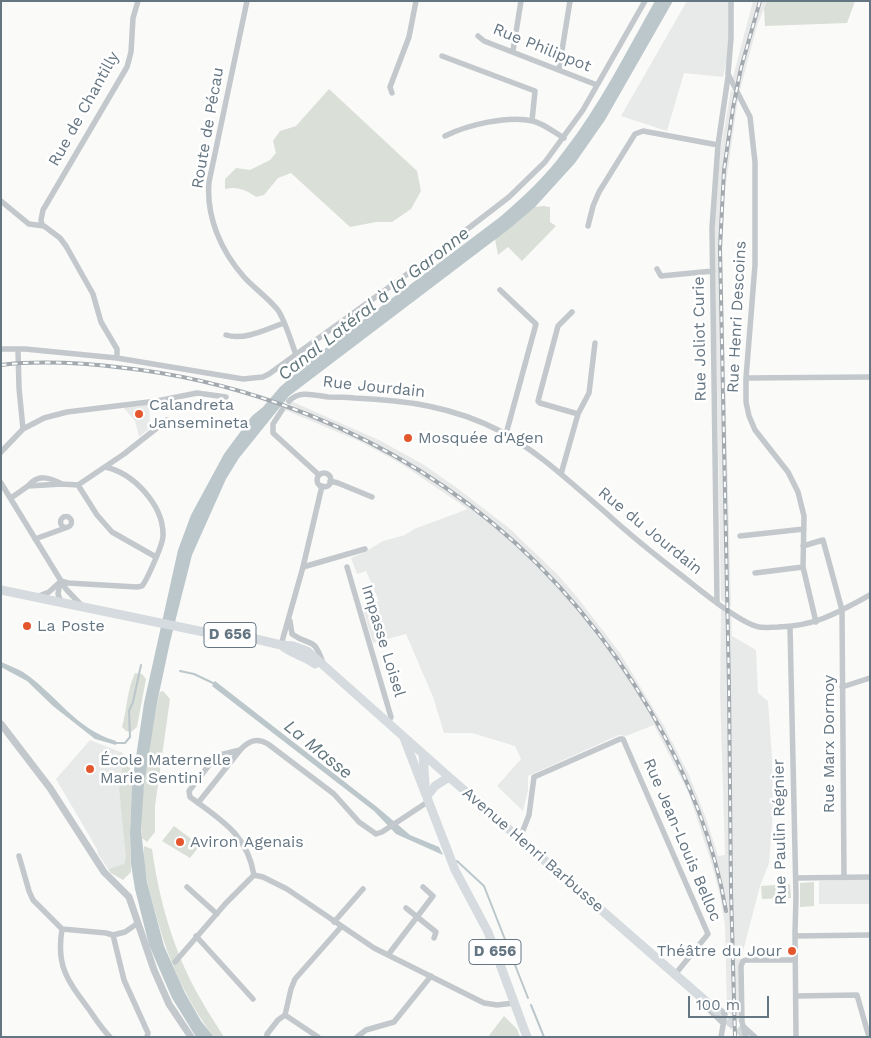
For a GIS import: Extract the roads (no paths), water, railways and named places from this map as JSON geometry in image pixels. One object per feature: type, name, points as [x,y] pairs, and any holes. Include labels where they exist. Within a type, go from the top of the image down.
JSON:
[{"type":"main road","name":"D 656","points":[[1,590],[83,607]]},
{"type":"main road","name":"Avenue Henri Barbusse","points":[[83,607],[204,632],[243,636],[293,646],[307,651],[716,1011]]},
{"type":"main road","name":"Avenue Henri Barbusse","points":[[281,645],[310,660],[344,687],[350,689]]},
{"type":"main road","points":[[310,660],[324,665]]},
{"type":"main road","name":"D 656","points":[[403,736],[455,870],[488,932],[527,1037]]},
{"type":"main road","name":"D 656","points":[[421,752],[427,797]]},
{"type":"main road","points":[[414,764],[421,752]]},
{"type":"main road","points":[[427,797],[435,786],[449,777]]},
{"type":"street","name":"Rue de Chantilly","points":[[42,225],[43,210],[127,67],[131,52],[133,18],[138,1]]},
{"type":"street","name":"Route de Pécau","points":[[248,1],[226,97],[208,190],[213,220],[219,239],[230,259],[244,277],[278,309],[296,355]]},
{"type":"street","points":[[392,93],[390,87],[409,37],[416,1]]},
{"type":"street","points":[[513,51],[521,1]]},
{"type":"street","points":[[558,69],[570,1]]},
{"type":"street","points":[[1,349],[117,358],[249,379],[269,374],[435,254],[510,197],[539,169],[574,125],[645,1]]},
{"type":"street","points":[[728,77],[731,38],[730,1]]},
{"type":"street","name":"Rue Philippot","points":[[478,36],[484,41],[597,85]]},
{"type":"street","points":[[442,56],[535,91],[532,121]]},
{"type":"street","name":"Rue Joliot Curie","points":[[717,602],[712,228],[718,145],[728,77]]},
{"type":"street","name":"Rue Henri Descoins","points":[[728,77],[750,117],[755,162],[755,265],[746,378],[746,402],[752,424],[795,484],[802,505],[804,529],[803,567],[816,622]]},
{"type":"street","points":[[445,136],[481,123],[507,120],[532,121],[543,125],[564,138]]},
{"type":"street","points":[[588,226],[599,192],[635,134],[643,131],[718,145]]},
{"type":"street","points":[[1,201],[29,224],[42,225],[60,238],[93,294],[101,322],[117,349],[117,358]]},
{"type":"street","points":[[657,269],[661,276],[712,271]]},
{"type":"street","points":[[500,290],[536,324],[506,434]]},
{"type":"street","points":[[572,312],[558,326],[538,401],[578,414]]},
{"type":"street","points":[[226,335],[249,335],[284,323]]},
{"type":"street","points":[[561,474],[578,414],[589,393],[595,343]]},
{"type":"street","points":[[18,349],[18,380],[23,429]]},
{"type":"street","points":[[746,378],[870,377]]},
{"type":"street","points":[[1,452],[23,429],[44,418],[67,412],[156,401],[197,393],[226,397]]},
{"type":"street","name":"Rue Jourdain","points":[[288,401],[296,395],[305,394],[328,397],[394,399],[431,406],[459,414],[506,434],[561,474]]},
{"type":"street","points":[[282,410],[273,424],[273,433],[319,475]]},
{"type":"street","points":[[11,498],[28,486],[78,485],[167,420]]},
{"type":"street","points":[[61,581],[68,583],[142,586],[162,545],[163,536],[155,505],[140,488],[123,474],[112,468],[105,467]]},
{"type":"street","points":[[319,475],[326,473],[330,476],[327,486],[322,486]]},
{"type":"street","name":"Rue du Jourdain","points":[[561,474],[623,529],[717,602],[758,627],[790,627],[816,622],[870,595]]},
{"type":"street","points":[[319,475],[318,482],[322,486]]},
{"type":"street","points":[[1,479],[61,581],[83,607]]},
{"type":"street","points":[[330,481],[372,497]]},
{"type":"street","points":[[1,483],[6,488]]},
{"type":"street","points":[[78,485],[97,515],[112,532],[156,557]]},
{"type":"street","points":[[281,645],[303,567],[322,486]]},
{"type":"street","points":[[36,539],[68,527]]},
{"type":"street","points":[[740,536],[804,529]]},
{"type":"street","name":"Rue Marx Dormoy","points":[[803,546],[823,540],[842,610],[844,877]]},
{"type":"street","points":[[303,567],[365,549]]},
{"type":"street","name":"Impasse Loisel","points":[[347,567],[392,717],[388,723]]},
{"type":"street","points":[[755,573],[803,567]]},
{"type":"street","points":[[36,597],[49,592],[61,581]]},
{"type":"street","points":[[61,581],[58,594],[61,602]]},
{"type":"street","points":[[61,602],[66,588]]},
{"type":"street","points":[[290,616],[292,634],[314,644],[320,652],[324,665]]},
{"type":"street","name":"Rue Paulin Régnier","points":[[790,627],[796,878],[796,1037]]},
{"type":"street","points":[[842,687],[870,678]]},
{"type":"street","points":[[1,724],[50,788],[104,872],[130,897],[154,970],[169,1004],[191,1037]]},
{"type":"street","name":"Rue Jean-Louis Belloc","points":[[520,838],[529,815],[534,777],[623,739],[708,934],[677,972]]},
{"type":"street","points":[[198,803],[240,749],[252,741],[264,741],[334,794],[364,826],[376,834],[400,820],[427,797]]},
{"type":"street","points":[[240,749],[216,756],[189,791],[190,797],[234,831],[242,840],[252,861],[254,875]]},
{"type":"street","points":[[226,754],[230,762]]},
{"type":"street","points":[[19,856],[29,891],[34,900],[62,929],[113,935],[125,932],[138,923]]},
{"type":"street","points":[[175,962],[196,936],[246,881],[254,875],[263,877],[286,889],[374,948],[484,1003],[497,1005],[514,1004]]},
{"type":"street","points":[[796,878],[870,877]]},
{"type":"street","points":[[187,887],[217,914]]},
{"type":"street","points":[[388,955],[433,896],[422,887]]},
{"type":"street","points":[[334,922],[363,888]]},
{"type":"street","points":[[406,908],[436,932],[434,938]]},
{"type":"street","points":[[267,1037],[266,1034],[285,1014],[295,979],[340,926]]},
{"type":"street","points":[[62,929],[60,953],[67,978],[72,988],[110,1037]]},
{"type":"street","points":[[113,935],[124,980],[148,1036]]},
{"type":"street","points":[[795,936],[870,935]]},
{"type":"street","points":[[196,936],[253,999]]},
{"type":"street","points":[[650,952],[656,954],[725,1014],[722,1037]]},
{"type":"street","points":[[650,952],[652,958],[724,1023]]},
{"type":"street","points":[[746,1037],[742,1022],[741,966],[743,961],[795,960]]},
{"type":"street","points":[[357,1037],[366,1030],[394,1022],[431,976]]},
{"type":"street","points":[[796,996],[856,995],[869,1037]]},
{"type":"street","points":[[285,1014],[318,1037]]},
{"type":"street","points":[[744,1027],[755,1037]]},
{"type":"waterway","points":[[115,743],[125,743],[130,737],[129,711],[133,702],[141,665]]},
{"type":"waterway","name":"La Masse","points":[[180,671],[194,674],[215,684]]},
{"type":"waterway","name":"La Masse","points":[[457,861],[484,886],[528,998]]},
{"type":"waterway","name":"La Masse","points":[[531,1005],[544,1037]]},
{"type":"tunnel","points":[[282,410],[289,401]]},
{"type":"tunnel","points":[[717,1011],[748,1037]]},
{"type":"railway","points":[[735,1037],[720,248],[724,170],[733,108],[741,68],[760,1]]},
{"type":"railway","points":[[1,365],[48,362],[145,371],[223,386],[280,404],[339,428],[394,456],[445,488],[494,524],[538,565],[579,610],[617,659],[651,712],[676,759],[698,808],[714,859],[726,911]]},
{"type":"place","name":"Calandreta Jansemineta","points":[[139,414]]},
{"type":"place","name":"Mosquée d'Agen","points":[[408,438]]},
{"type":"place","name":"La Poste","points":[[27,626]]},
{"type":"place","name":"École Maternelle Marie Sentini","points":[[90,769]]},
{"type":"place","name":"Aviron Agenais","points":[[180,842]]},
{"type":"place","name":"Théâtre du Jour","points":[[792,951]]},
{"type":"water label","name":"Canal Latéral à la Garonne","points":[[374,304]]}]
